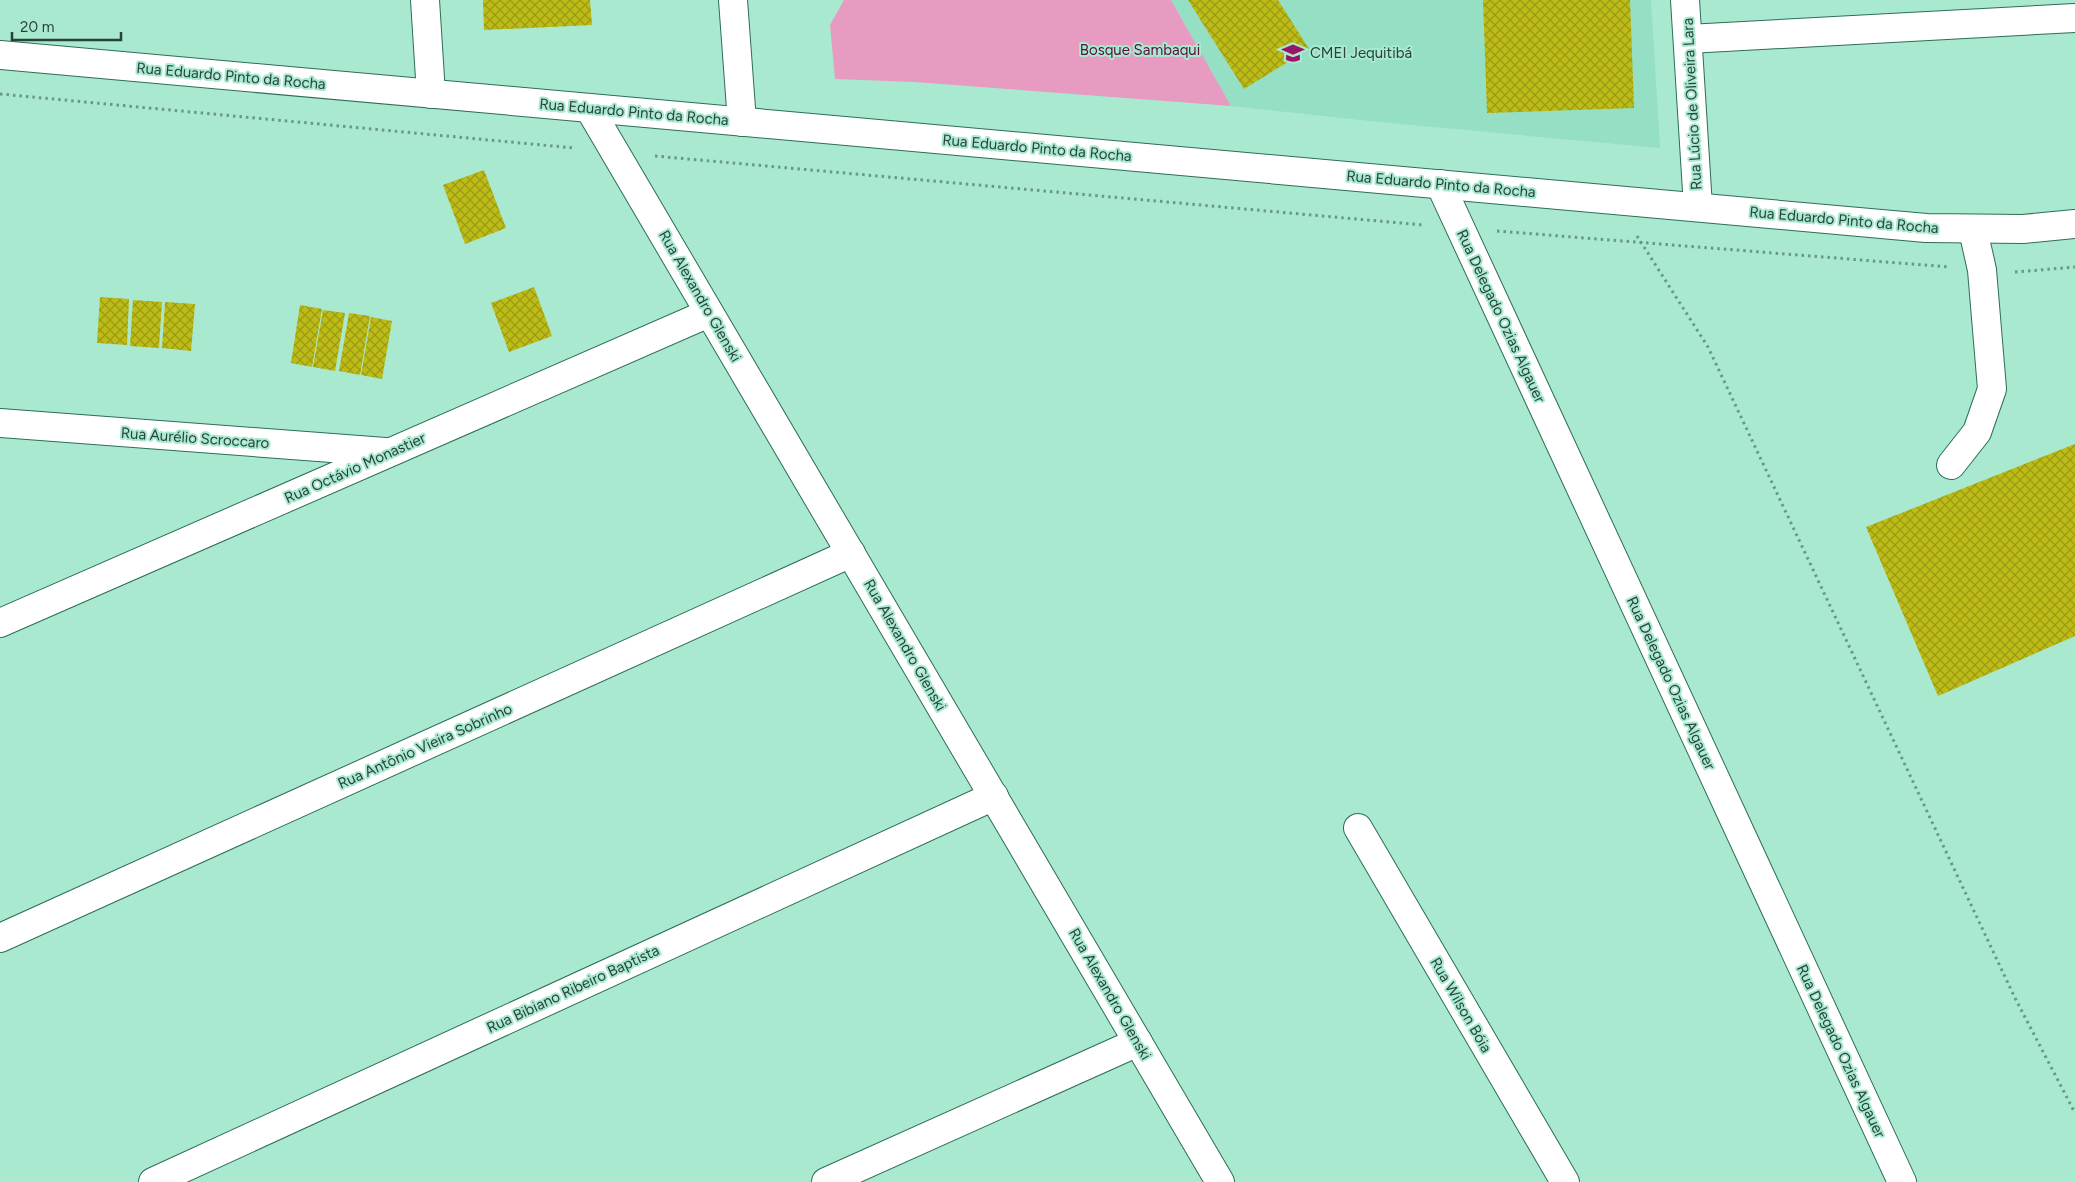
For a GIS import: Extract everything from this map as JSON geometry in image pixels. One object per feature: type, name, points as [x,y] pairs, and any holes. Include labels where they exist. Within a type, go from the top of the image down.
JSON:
[{"type":"street","points":[[424,0],[431,94]]},
{"type":"street","points":[[733,0],[742,122]]},
{"type":"street","name":"Rua Lúcio de Oliveira Lara","points":[[1685,0],[1698,207]]},
{"type":"street","points":[[1688,38],[2075,18]]},
{"type":"street","name":"Rua Eduardo Pinto da Rocha","points":[[0,55],[1926,228],[1972,230],[2023,229],[2075,224]]},
{"type":"street","name":"Rua Alexandro Glenski","points":[[589,108],[1220,1182]]},
{"type":"street","name":"Rua Delegado Ozias Algauer","points":[[1440,184],[1902,1182]]},
{"type":"street","points":[[1950,465],[1977,432],[1992,389],[1982,270],[1972,230]]},
{"type":"street","name":"Rua Octávio Monastier","points":[[0,623],[710,313]]},
{"type":"street","name":"Rua Aurélio Scroccaro","points":[[0,423],[389,453]]},
{"type":"street","name":"Rua Antônio Vieira Sobrinho","points":[[0,938],[851,553]]},
{"type":"street","name":"Rua Bibiano Ribeiro Baptista","points":[[153,1182],[994,796]]},
{"type":"street","name":"Rua Wilson Bóia","points":[[1358,828],[1565,1182]]},
{"type":"street","points":[[826,1182],[1138,1042]]},
{"type":"path","points":[[0,94],[574,148]]},
{"type":"path","points":[[673,158],[1432,226]]},
{"type":"path","points":[[1613,200],[1708,346],[2015,998],[2075,1113]]},
{"type":"path","points":[[1517,231],[2006,272],[2075,267]]},
{"type":"shaded area","points":[[1171,0],[1651,0],[1660,148],[1379,122],[1231,106]]},
{"type":"green space","name":"Bosque Sambaqui","points":[[844,0],[1171,0],[1231,106],[914,82],[835,79],[830,25]]},
{"type":"building","points":[[483,0],[590,0],[592,25],[484,30]]},
{"type":"building","points":[[1188,0],[1278,0],[1309,49],[1244,89]]},
{"type":"building","points":[[1483,0],[1630,0],[1634,108],[1487,113]]},
{"type":"building","points":[[484,170],[506,228],[465,244],[443,185]]},
{"type":"building","points":[[534,287],[552,336],[509,352],[491,303]]},
{"type":"building","points":[[100,297],[129,299],[127,345],[97,343]]},
{"type":"building","points":[[133,300],[162,302],[159,348],[130,346]]},
{"type":"building","points":[[165,302],[195,304],[191,351],[162,348]]},
{"type":"building","points":[[300,305],[322,309],[312,367],[291,363]]},
{"type":"building","points":[[323,310],[345,313],[335,371],[313,367]]},
{"type":"building","points":[[349,313],[370,316],[360,375],[339,371]]},
{"type":"building","points":[[371,317],[392,321],[382,379],[361,375]]},
{"type":"building","points":[[2075,444],[2075,636],[1938,696],[1866,527]]},
{"type":"place","name":"CMEI Jequitibá","points":[[1293,53]]}]
